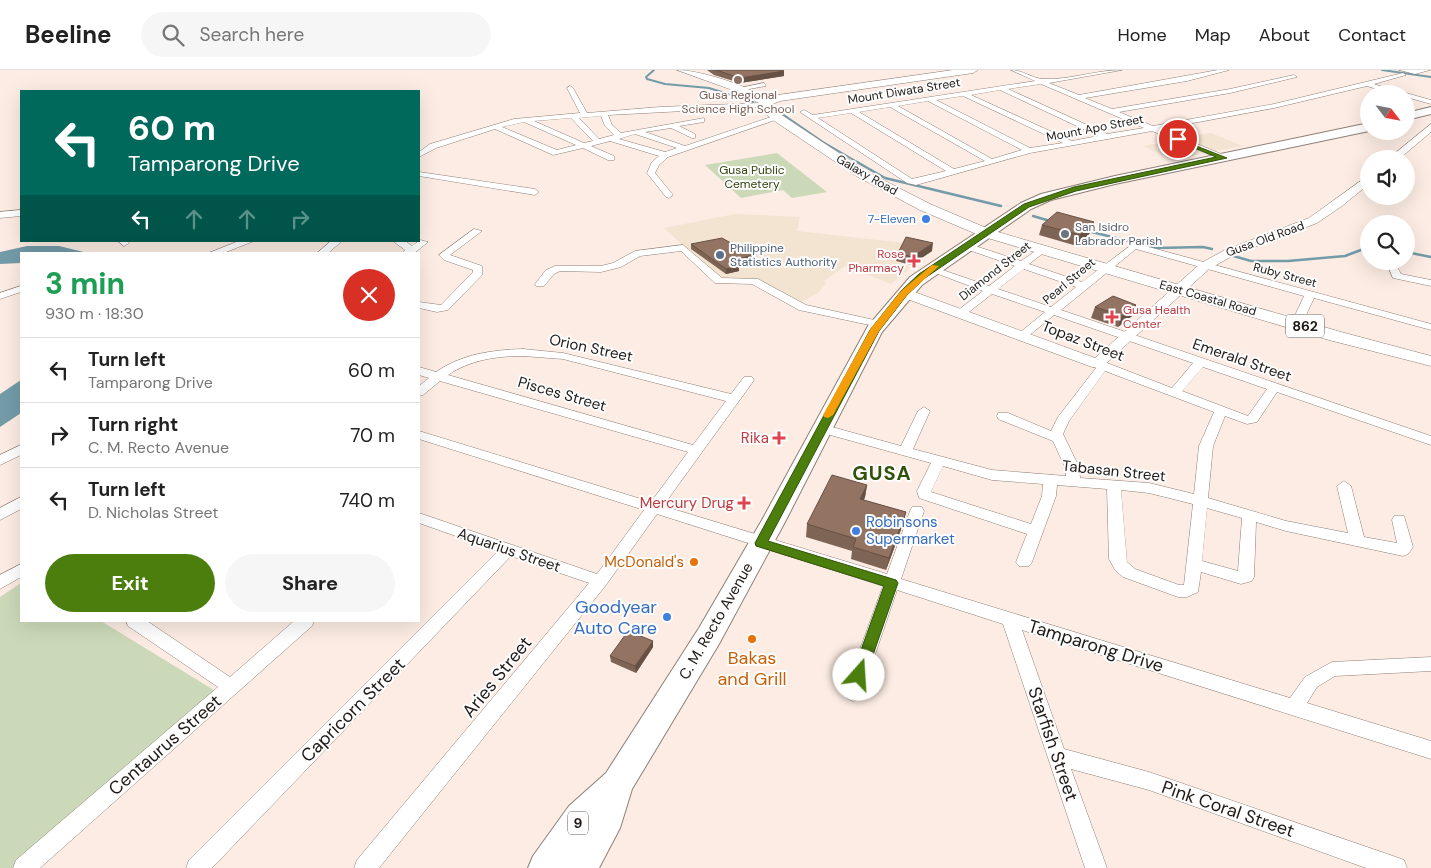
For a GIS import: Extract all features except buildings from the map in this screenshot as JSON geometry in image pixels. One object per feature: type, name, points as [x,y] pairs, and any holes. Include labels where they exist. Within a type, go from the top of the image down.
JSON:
[{"type":"highway","points":[[1415,114],[1431,110]]},
{"type":"highway","name":"C. M. Recto Avenue","points":[[580,868],[603,828],[618,784],[709,636],[879,324],[904,293],[930,269],[1026,206],[1046,197],[1115,180],[1360,129]]},
{"type":"highway","name":"C. M. Recto Avenue","points":[[545,868],[581,817],[618,784]]},
{"type":"main road","points":[[681,70],[738,89],[766,102],[977,71]]},
{"type":"main road","name":"Galaxy Road","points":[[766,102],[777,118],[862,174],[892,190],[986,233]]},
{"type":"main road","name":"East Coastal Road","points":[[986,233],[1429,363]]},
{"type":"street","points":[[1014,70],[1223,158]]},
{"type":"street","name":"Mount Diwata Street","points":[[812,117],[1119,70]]},
{"type":"street","points":[[1077,97],[1188,79],[1226,70]]},
{"type":"street","points":[[1402,72],[1427,70]]},
{"type":"street","name":"Mount Apo Street","points":[[812,117],[910,181],[916,182],[1029,151],[1274,106],[1367,84],[1402,72]]},
{"type":"street","points":[[1111,111],[1230,91],[1294,77]]},
{"type":"street","points":[[738,89],[764,85]]},
{"type":"street","points":[[570,88],[584,114]]},
{"type":"street","points":[[1001,88],[1106,137]]},
{"type":"street","points":[[964,94],[1072,144]]},
{"type":"street","points":[[1415,98],[1431,102]]},
{"type":"street","points":[[929,99],[1029,151]]},
{"type":"street","points":[[420,154],[433,146],[494,126],[524,119],[766,102]]},
{"type":"street","points":[[891,105],[991,161]]},
{"type":"street","points":[[660,109],[675,124],[692,136]]},
{"type":"street","points":[[852,110],[952,171]]},
{"type":"street","points":[[804,112],[812,117]]},
{"type":"street","points":[[602,113],[609,126],[620,136]]},
{"type":"street","points":[[572,115],[598,142]]},
{"type":"street","points":[[669,195],[651,173],[655,164],[665,155],[777,118]]},
{"type":"street","points":[[524,119],[611,158]]},
{"type":"street","points":[[494,126],[554,152],[635,132],[701,120]]},
{"type":"street","points":[[1404,150],[1431,127]]},
{"type":"street","points":[[635,132],[683,148]]},
{"type":"street","points":[[609,138],[665,155]]},
{"type":"street","points":[[420,174],[535,192]]},
{"type":"street","name":"Gusa Old Road","points":[[1100,365],[1205,266],[1232,250],[1314,220],[1360,185]]},
{"type":"street","points":[[0,215],[20,212]]},
{"type":"street","points":[[420,305],[437,309],[444,308],[478,273],[478,268],[447,258],[444,255],[477,231]]},
{"type":"street","points":[[217,252],[246,242]]},
{"type":"street","points":[[323,252],[336,242]]},
{"type":"street","points":[[399,242],[409,252],[423,242]]},
{"type":"street","points":[[966,246],[1083,286]]},
{"type":"street","name":"Ruby Street","points":[[1134,246],[1431,327]]},
{"type":"street","name":"Pearl Street","points":[[1022,336],[1104,268],[1134,246]]},
{"type":"street","points":[[540,284],[550,272],[559,268],[601,269],[617,265],[638,253],[683,248],[719,281],[754,281],[803,308],[879,324]]},
{"type":"street","name":"Diamond Street","points":[[961,313],[1043,249]]},
{"type":"street","name":"Emerald Street","points":[[930,269],[1431,441]]},
{"type":"street","points":[[1394,270],[1397,276],[1431,282]]},
{"type":"street","points":[[0,296],[20,289]]},
{"type":"street","name":"Topaz Street","points":[[904,293],[1221,411],[1250,420]]},
{"type":"street","points":[[1297,324],[1310,295]]},
{"type":"street","name":"Orion Street","points":[[420,391],[456,365],[480,358],[517,353],[550,354],[734,399]]},
{"type":"street","points":[[1174,393],[1201,362]]},
{"type":"street","points":[[1074,482],[1072,467],[1056,438],[1057,429],[1100,365]]},
{"type":"street","name":"Pisces Street","points":[[420,370],[696,450]]},
{"type":"street","name":"Aries Street","points":[[365,868],[600,580],[748,380]]},
{"type":"street","points":[[1250,420],[1274,387]]},
{"type":"street","points":[[905,452],[924,411]]},
{"type":"street","points":[[1114,484],[1117,559],[1120,566],[1129,573],[1178,591],[1187,591],[1192,588],[1206,446],[1221,411]]},
{"type":"street","points":[[1003,416],[1056,438]]},
{"type":"street","name":"Tabasan Street","points":[[821,428],[992,475],[1148,488],[1358,542],[1403,550],[1405,547],[1399,520]]},
{"type":"street","points":[[420,435],[761,543]]},
{"type":"street","points":[[0,460],[20,450]]},
{"type":"street","points":[[939,461],[924,491],[924,495],[1036,531]]},
{"type":"street","points":[[1024,562],[1048,496],[1050,480]]},
{"type":"street","points":[[1344,486],[1358,542]]},
{"type":"street","points":[[0,515],[20,503]]},
{"type":"street","points":[[853,694],[917,511]]},
{"type":"street","points":[[1193,564],[1241,578],[1246,577],[1249,515]]},
{"type":"street","name":"Aquarius Street","points":[[421,521],[600,580]]},
{"type":"street","name":"Tamparong Drive","points":[[761,543],[1431,750]]},
{"type":"street","name":"Capricorn Street","points":[[197,868],[508,550]]},
{"type":"street","points":[[0,584],[20,571]]},
{"type":"street","name":"Starfish Street","points":[[1010,619],[1096,868]]},
{"type":"street","points":[[135,622],[231,686]]},
{"type":"street","name":"Centaurus Street","points":[[24,868],[305,622]]},
{"type":"street","points":[[1294,708],[1310,682],[1332,669],[1431,664]]},
{"type":"street","name":"Pink Coral Street","points":[[1057,756],[1149,781],[1396,868]]},
{"type":"shaded area","points":[[1211,133],[1243,146],[1215,151],[1184,137]]},
{"type":"shaded area","points":[[1176,140],[1206,153],[1172,160],[1143,146]]},
{"type":"shaded area","points":[[735,214],[800,217],[797,231],[905,243],[895,261],[911,267],[891,284],[845,266],[824,281],[826,283],[818,293],[800,303],[756,278],[719,279],[664,228]]},
{"type":"green space","name":"Gusa Public Cemetery","points":[[777,153],[827,192],[792,198],[783,190],[741,198],[705,165]]},
{"type":"green space","points":[[20,584],[20,622],[103,622],[217,692],[17,868],[0,868],[0,597]]},
{"type":"water","points":[[27,246],[59,246],[84,252],[20,252],[20,263],[0,264],[0,252]]},
{"type":"water","points":[[20,381],[20,414],[0,427],[0,394]]},
{"type":"waterway","points":[[654,70],[646,77],[647,79],[665,84],[709,88],[753,102]]},
{"type":"waterway","points":[[1382,70],[1431,77]]},
{"type":"waterway","points":[[770,106],[774,108]]},
{"type":"waterway","points":[[778,111],[823,142],[859,163]]},
{"type":"waterway","points":[[857,162],[885,178],[1001,206]]},
{"type":"waterway","points":[[1033,216],[1050,221]]},
{"type":"waterway","points":[[1088,231],[1156,248],[1203,247],[1212,249]]},
{"type":"waterway","points":[[1230,255],[1251,261],[1288,261],[1345,256],[1360,250]]},
{"type":"waterway","points":[[1415,254],[1431,257]]},
{"type":"slow traffic","points":[[828,415],[874,330],[904,293],[935,266]]},
{"type":"place","name":"Gusa Regional Science High School","points":[[738,80]]},
{"type":"place","name":"7-Eleven","points":[[926,219]]},
{"type":"place","name":"San Isidro Labrador Parish","points":[[1065,234]]},
{"type":"place","name":"Philippine Statistics Authority","points":[[720,255]]},
{"type":"place","name":"Rose Pharmacy","points":[[914,261]]},
{"type":"place","name":"Gusa Health Center","points":[[1112,317]]},
{"type":"place","name":"Rika","points":[[779,438]]},
{"type":"place","name":"Mercury Drug","points":[[744,503]]},
{"type":"place","name":"Robinsons Supermarket","points":[[856,531]]},
{"type":"place","name":"McDonald's","points":[[694,562]]},
{"type":"place","name":"Goodyear Auto Care","points":[[667,617]]},
{"type":"place","name":"Bakas and Grill","points":[[752,639]]},
{"type":"district","name":"GUSA","points":[[882,473]]},
{"type":"route","points":[[859,675],[891,583],[761,543],[874,330],[904,293],[922,276],[1026,206],[1046,197],[1074,189],[1223,158],[1178,139]]}]
